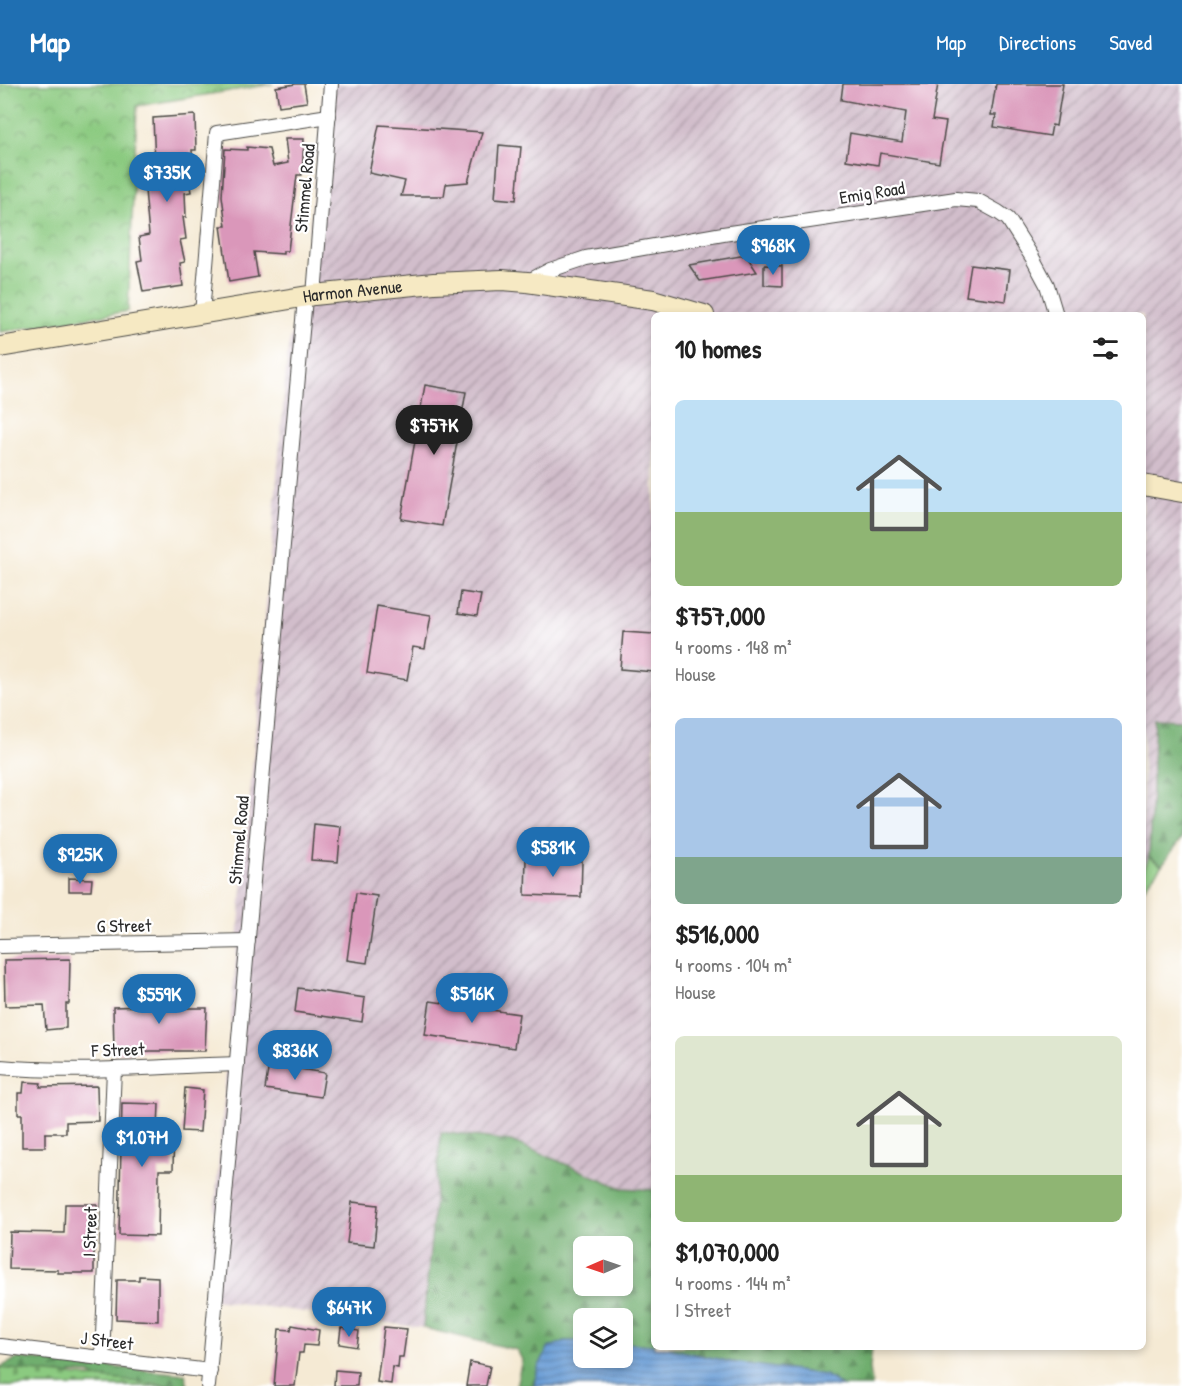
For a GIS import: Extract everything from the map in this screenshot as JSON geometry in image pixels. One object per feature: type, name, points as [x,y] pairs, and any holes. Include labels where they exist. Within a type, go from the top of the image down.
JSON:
[{"type":"main road","name":"Harmon Avenue","points":[[0,347],[309,296],[434,283],[502,280],[528,282],[653,300],[695,312]]},
{"type":"main road","points":[[1146,484],[1182,492]]},
{"type":"street","name":"Stimmel Road","points":[[208,1386],[309,296],[332,84]]},
{"type":"street","points":[[202,314],[217,133],[329,116]]},
{"type":"street","name":"Emig Road","points":[[528,282],[557,267],[586,258],[723,234],[956,199],[978,201],[1008,219],[1047,285],[1055,312]]},
{"type":"street","name":"G Street","points":[[0,946],[248,941]]},
{"type":"street","name":"F Street","points":[[0,1067],[114,1070],[237,1064]]},
{"type":"street","name":"I Street","points":[[102,1359],[114,1070]]},
{"type":"street","name":"J Street","points":[[0,1346],[210,1371]]},
{"type":"shaded area","points":[[324,84],[1182,84],[1182,720],[1155,720],[1149,857],[1146,864],[1146,312],[651,312],[651,1190],[622,1188],[511,1141],[441,1132],[423,1328],[207,1299],[288,348],[305,280]]},
{"type":"green space","points":[[0,84],[273,84],[137,106],[128,311],[0,332]]},
{"type":"green space","points":[[1155,719],[1182,720],[1182,838],[1162,865],[1149,857]]},
{"type":"green space","points":[[1149,857],[1162,865],[1146,885],[1146,864]]},
{"type":"green space","points":[[441,1132],[511,1141],[622,1188],[651,1190],[651,1345],[633,1344],[633,1308],[573,1308],[573,1341],[565,1341],[538,1368],[534,1386],[516,1386],[522,1360],[517,1350],[423,1328]]},
{"type":"green space","points":[[677,1350],[872,1350],[870,1368],[872,1386],[842,1386],[825,1375],[732,1362]]},
{"type":"green space","points":[[19,1358],[185,1374],[188,1386],[113,1386],[90,1374],[71,1373],[63,1386],[0,1386],[0,1367]]},
{"type":"green space","points":[[0,1368],[179,1386],[0,1386]]},
{"type":"water","points":[[565,1341],[573,1341],[573,1368],[633,1368],[633,1344],[651,1345],[651,1350],[677,1350],[732,1362],[825,1375],[842,1386],[534,1386],[538,1368],[548,1348]]},
{"type":"building","points":[[304,84],[307,102],[279,106],[276,87]]},
{"type":"building","points":[[843,84],[938,84],[932,120],[946,122],[939,163],[880,153],[878,165],[846,160],[850,133],[902,142],[906,112],[841,100]]},
{"type":"building","points":[[996,84],[1063,84],[1056,126],[1052,125],[1050,136],[994,127],[996,115],[991,115]]},
{"type":"building","points":[[195,115],[196,150],[192,150],[193,169],[187,170],[191,192],[185,193],[186,217],[183,217],[186,239],[180,240],[185,262],[180,263],[183,286],[143,292],[137,261],[142,260],[139,237],[149,235],[145,190],[149,189],[147,164],[155,164],[153,118]]},
{"type":"building","points":[[379,125],[482,132],[468,182],[446,184],[444,196],[401,196],[405,181],[369,173]]},
{"type":"building","points":[[285,139],[304,139],[302,175],[297,175],[288,251],[283,251],[283,254],[254,252],[258,277],[229,282],[221,226],[226,226],[222,196],[225,149],[247,150],[247,147],[269,149],[273,166],[288,163]]},
{"type":"building","points":[[499,145],[521,147],[516,200],[495,198]]},
{"type":"building","points":[[746,255],[757,272],[700,281],[689,265]]},
{"type":"building","points":[[764,265],[782,266],[782,286],[764,285]]},
{"type":"building","points":[[971,265],[1010,270],[1006,301],[966,296]]},
{"type":"building","points":[[425,385],[466,392],[442,526],[401,519]]},
{"type":"building","points":[[461,592],[481,595],[477,616],[458,613]]},
{"type":"building","points":[[377,606],[431,615],[425,649],[413,647],[407,680],[367,673]]},
{"type":"building","points":[[623,632],[651,634],[651,672],[620,669]]},
{"type":"building","points":[[314,824],[341,827],[338,862],[311,860]]},
{"type":"building","points":[[526,858],[582,861],[581,897],[525,895]]},
{"type":"building","points":[[69,878],[92,879],[91,891],[69,891]]},
{"type":"building","points":[[356,893],[377,896],[367,963],[347,960]]},
{"type":"building","points":[[70,959],[66,1028],[46,1030],[44,1005],[5,1006],[4,960]]},
{"type":"building","points":[[145,979],[166,980],[166,1008],[207,1008],[205,1051],[114,1053],[113,1007],[146,1006]]},
{"type":"building","points":[[298,988],[365,998],[362,1022],[295,1012]]},
{"type":"building","points":[[430,1001],[519,1014],[514,1048],[425,1035]]},
{"type":"building","points":[[269,1064],[325,1073],[321,1097],[265,1089]]},
{"type":"building","points":[[24,1082],[41,1083],[40,1087],[97,1086],[98,1121],[66,1122],[66,1133],[45,1133],[45,1147],[22,1147],[22,1114],[18,1114],[18,1093],[23,1093]]},
{"type":"building","points":[[185,1088],[203,1090],[200,1132],[182,1131]]},
{"type":"building","points":[[122,1103],[159,1104],[158,1129],[174,1128],[173,1170],[159,1170],[158,1236],[119,1235]]},
{"type":"building","points":[[352,1202],[378,1205],[374,1246],[347,1243]]},
{"type":"building","points":[[65,1204],[97,1204],[94,1273],[9,1269],[10,1232],[64,1233]]},
{"type":"building","points":[[139,1276],[158,1277],[158,1321],[116,1319],[117,1280],[139,1280]]},
{"type":"building","points":[[292,1325],[319,1330],[317,1346],[304,1345],[303,1353],[299,1353],[295,1386],[274,1386],[279,1329],[291,1330]]},
{"type":"building","points":[[384,1327],[407,1329],[403,1357],[399,1357],[398,1368],[393,1367],[391,1384],[377,1382]]},
{"type":"building","points":[[341,1328],[359,1331],[357,1347],[339,1344]]},
{"type":"building","points":[[470,1362],[490,1366],[486,1386],[466,1386]]},
{"type":"building","points":[[335,1370],[358,1372],[357,1386],[334,1386]]}]
